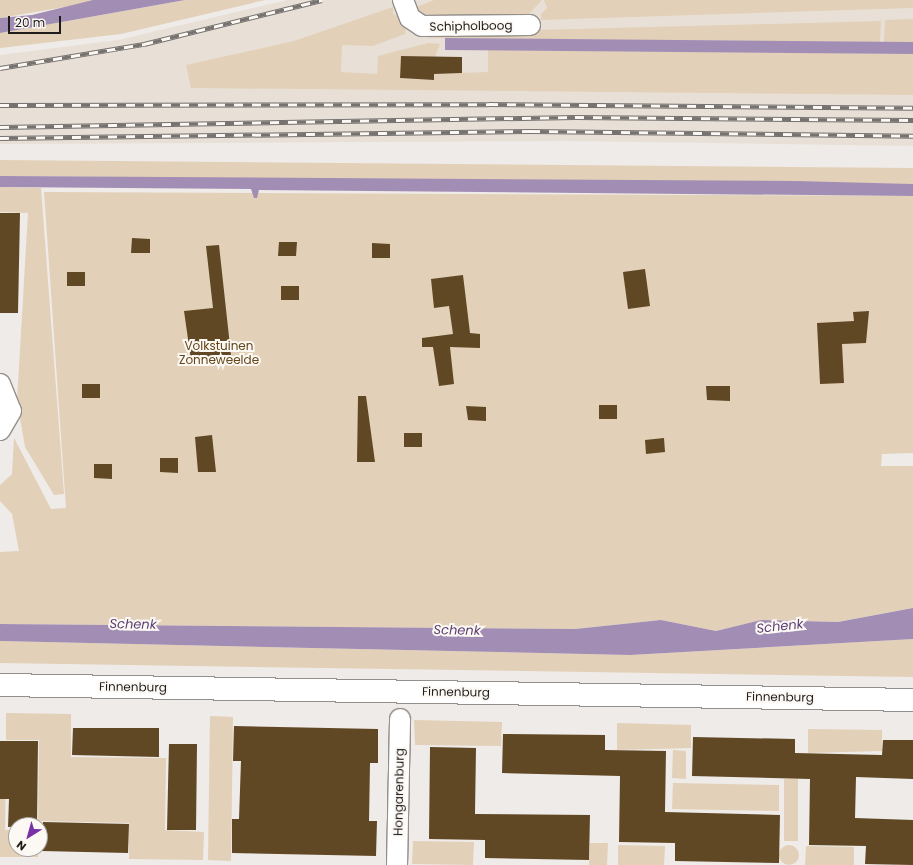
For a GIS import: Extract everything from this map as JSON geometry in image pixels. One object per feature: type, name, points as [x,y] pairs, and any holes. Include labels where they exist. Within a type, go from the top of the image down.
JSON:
[{"type":"street","name":"Schipholboog","points":[[403,0],[410,18],[422,26],[530,25]]},
{"type":"street","points":[[0,384],[11,411],[0,430]]},
{"type":"street","name":"Finnenburg","points":[[0,685],[913,700]]},
{"type":"street","name":"Hongarenburg","points":[[397,865],[400,719]]},
{"type":"shaded area","points":[[287,0],[913,0],[913,146],[564,141],[0,144],[0,55],[118,40]]},
{"type":"green space","points":[[0,0],[93,0],[94,2],[0,18]]},
{"type":"green space","points":[[185,0],[265,0],[121,34],[0,48],[0,33]]},
{"type":"green space","points":[[434,0],[542,0],[528,15],[425,20],[412,9]]},
{"type":"green space","points":[[544,0],[913,0],[913,8],[541,20],[541,14],[547,8]]},
{"type":"green space","points":[[393,7],[393,14],[403,18],[406,26],[405,34],[373,46],[342,45],[341,72],[377,74],[378,56],[428,43],[440,44],[435,57],[401,56],[400,78],[433,80],[434,74],[488,72],[488,50],[913,54],[913,95],[191,88],[186,65],[294,41]]},
{"type":"green space","points":[[913,19],[913,42],[884,42],[885,20]]},
{"type":"green space","points":[[881,21],[880,42],[427,38],[427,33]]},
{"type":"green space","points":[[0,160],[913,168],[913,184],[0,176]]},
{"type":"green space","points":[[0,187],[41,188],[64,494],[54,495],[25,447],[17,401],[28,213],[0,212]]},
{"type":"green space","name":"Volkstuinen Zonneweelde","points":[[44,192],[913,196],[913,453],[882,454],[881,466],[913,466],[913,608],[838,622],[761,620],[716,631],[661,620],[575,629],[0,624],[0,552],[19,551],[12,514],[0,501],[0,485],[12,474],[14,438],[51,509],[66,508]]},
{"type":"green space","points":[[913,639],[913,677],[0,663],[0,641],[630,655]]},
{"type":"green space","points":[[6,713],[71,714],[71,757],[166,758],[165,830],[204,832],[203,860],[129,859],[129,823],[48,821],[48,817],[38,817],[39,740],[6,740]]},
{"type":"green space","points":[[210,716],[233,717],[231,861],[208,860]]},
{"type":"green space","points":[[414,720],[502,722],[501,746],[415,745]]},
{"type":"green space","points":[[617,723],[691,725],[691,748],[617,750]]},
{"type":"green space","points":[[808,729],[882,730],[882,751],[808,753]]},
{"type":"green space","points":[[673,750],[686,751],[686,779],[672,778]]},
{"type":"green space","points":[[0,756],[6,756],[5,830],[8,830],[8,857],[0,857]]},
{"type":"green space","points":[[784,779],[798,779],[798,841],[784,841]]},
{"type":"green space","points":[[673,783],[779,785],[779,811],[672,809]]},
{"type":"green space","points":[[413,841],[474,842],[473,865],[412,864]]},
{"type":"green space","points":[[590,843],[608,843],[607,865],[589,865]]},
{"type":"green space","points":[[618,845],[665,846],[664,865],[618,865]]},
{"type":"green space","points":[[785,845],[793,845],[799,851],[799,859],[793,865],[785,865],[779,859],[779,851]]},
{"type":"green space","points":[[806,846],[854,847],[854,865],[805,865]]},
{"type":"water","points":[[93,0],[185,0],[0,33],[0,18],[32,15]]},
{"type":"water","points":[[445,38],[913,42],[913,54],[445,50]]},
{"type":"water","points":[[0,176],[795,181],[913,184],[913,196],[259,190],[257,198],[254,198],[251,189],[0,187]]},
{"type":"water","name":"Schenk","points":[[913,608],[913,639],[630,655],[0,641],[0,624],[575,629],[661,620],[716,631],[761,620],[838,622]]},
{"type":"building","points":[[401,56],[462,57],[462,73],[434,74],[434,80],[400,78]]},
{"type":"building","points":[[0,213],[20,213],[18,313],[0,313]]},
{"type":"building","points":[[132,238],[150,239],[150,253],[131,253]]},
{"type":"building","points":[[279,242],[297,242],[296,256],[278,256]]},
{"type":"building","points":[[372,243],[390,244],[390,258],[372,258]]},
{"type":"building","points":[[219,245],[231,355],[191,360],[184,311],[213,308],[206,246]]},
{"type":"building","points":[[645,269],[650,306],[628,309],[623,272]]},
{"type":"building","points":[[67,272],[85,272],[85,286],[67,286]]},
{"type":"building","points":[[463,275],[470,333],[480,334],[480,348],[450,347],[454,384],[439,386],[433,347],[422,347],[422,338],[453,334],[449,306],[434,308],[431,279]]},
{"type":"building","points":[[281,286],[299,286],[299,300],[281,300]]},
{"type":"building","points":[[869,311],[866,343],[842,344],[844,383],[820,384],[817,323],[854,321],[853,312]]},
{"type":"building","points":[[82,384],[100,384],[100,398],[82,398]]},
{"type":"building","points":[[706,386],[730,386],[730,401],[707,400]]},
{"type":"building","points":[[358,396],[366,396],[375,462],[357,462]]},
{"type":"building","points":[[599,405],[617,405],[617,419],[599,419]]},
{"type":"building","points":[[466,406],[486,407],[486,421],[468,420]]},
{"type":"building","points":[[404,433],[422,433],[422,447],[404,447]]},
{"type":"building","points":[[212,435],[216,472],[198,472],[195,437]]},
{"type":"building","points":[[664,438],[665,452],[646,454],[645,440]]},
{"type":"building","points":[[160,458],[178,458],[178,473],[160,472]]},
{"type":"building","points":[[94,464],[112,464],[112,479],[94,478]]},
{"type":"building","points":[[234,726],[378,729],[378,763],[370,763],[369,821],[377,821],[376,856],[232,853],[232,819],[239,819],[241,761],[233,761]]},
{"type":"building","points":[[73,728],[159,728],[159,757],[72,755]]},
{"type":"building","points":[[503,734],[605,735],[605,750],[666,751],[665,812],[780,815],[779,863],[675,861],[675,843],[619,842],[620,776],[502,773]]},
{"type":"building","points":[[693,737],[795,739],[795,753],[882,755],[883,740],[913,740],[913,779],[856,777],[855,818],[913,820],[913,865],[865,864],[866,846],[809,845],[810,779],[692,776]]},
{"type":"building","points":[[0,741],[38,741],[37,817],[8,817],[9,799],[0,799]]},
{"type":"building","points":[[169,744],[197,744],[196,830],[167,830]]},
{"type":"building","points":[[430,747],[476,748],[475,814],[590,815],[589,860],[485,858],[485,840],[429,839]]},
{"type":"building","points":[[48,822],[129,824],[128,853],[48,851]]},
{"type":"railway","points":[[0,68],[144,44],[322,0]]},
{"type":"railway","points":[[0,105],[489,104],[913,108]]},
{"type":"railway","points":[[0,127],[575,117],[913,120]]},
{"type":"railway","points":[[0,138],[531,131],[913,136]]}]
